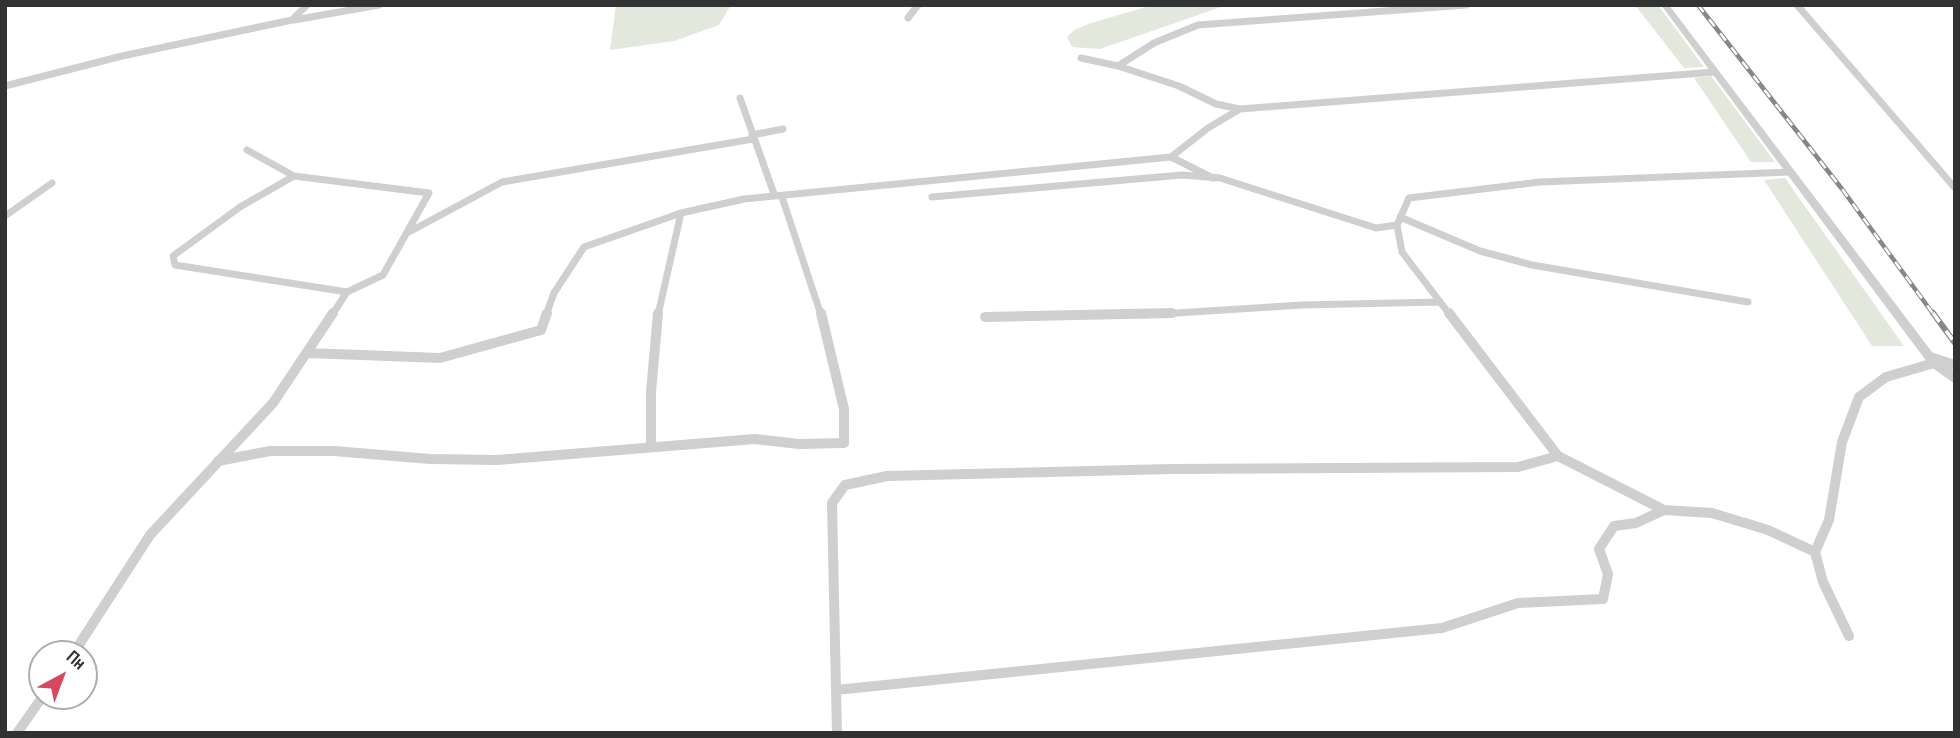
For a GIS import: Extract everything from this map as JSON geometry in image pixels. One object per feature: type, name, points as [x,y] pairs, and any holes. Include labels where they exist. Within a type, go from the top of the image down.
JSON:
[{"type":"street","points":[[292,20],[307,5]]},
{"type":"street","points":[[5,86],[135,53],[379,5]]},
{"type":"street","points":[[908,18],[918,5]]},
{"type":"street","points":[[1118,66],[1154,43],[1198,25],[1466,5]]},
{"type":"street","points":[[1665,5],[1931,360],[1955,378]]},
{"type":"street","points":[[1797,5],[1955,188]]},
{"type":"street","points":[[1081,58],[1118,66],[1179,86],[1216,103],[1240,109],[1715,72]]},
{"type":"street","points":[[217,461],[270,451],[334,451],[430,459],[497,460],[755,439],[799,444],[844,443],[844,409],[826,328],[778,195],[752,137],[740,97]]},
{"type":"street","points":[[1171,157],[1208,128],[1240,109]]},
{"type":"street","points":[[408,233],[428,219],[502,182],[752,137],[783,129]]},
{"type":"street","points":[[82,640],[150,535],[273,403],[347,292],[383,275],[429,192],[294,176],[271,166],[247,150]]},
{"type":"street","points":[[308,354],[440,358],[541,330],[554,293],[584,247],[681,213],[778,195],[1171,157],[1213,178],[1290,199],[1336,218],[1376,228],[1398,221],[1480,251],[1532,265],[1748,302]]},
{"type":"street","points":[[1790,172],[1540,182],[1409,198],[1398,221],[1402,251],[1558,456],[1664,510],[1712,513],[1768,530],[1815,552]]},
{"type":"street","points":[[294,176],[240,208],[173,256],[175,265],[347,292]]},
{"type":"street","points":[[932,197],[1169,176],[1213,178]]},
{"type":"street","points":[[5,216],[52,183]]},
{"type":"street","points":[[651,447],[651,392],[659,304],[679,233],[681,213]]},
{"type":"street","points":[[985,317],[1130,316],[1275,307],[1440,302]]},
{"type":"street","points":[[1849,636],[1823,582],[1815,552],[1829,520],[1842,442],[1859,397],[1886,377],[1931,360],[1955,365]]},
{"type":"street","points":[[837,733],[832,503],[845,485],[887,476],[1171,469],[1518,467],[1558,456]]},
{"type":"street","points":[[836,690],[1442,628],[1518,603],[1603,599],[1608,574],[1599,549],[1614,526],[1636,523],[1664,510]]},
{"type":"street","points":[[17,733],[33,710]]},
{"type":"shaded area","points":[[616,5],[731,5],[719,25],[674,41],[610,50]]},
{"type":"shaded area","points":[[1153,5],[1227,5],[1100,49],[1072,47],[1067,37],[1074,30],[1091,23]]},
{"type":"shaded area","points":[[1635,5],[1658,5],[1704,67],[1684,68]]},
{"type":"shaded area","points":[[1711,76],[1775,162],[1751,162],[1694,78]]},
{"type":"shaded area","points":[[1785,178],[1904,346],[1872,346],[1764,180]]},
{"type":"railway","points":[[1698,5],[1842,189],[1934,315]]},
{"type":"railway","points":[[1933,313],[1955,343]]}]
